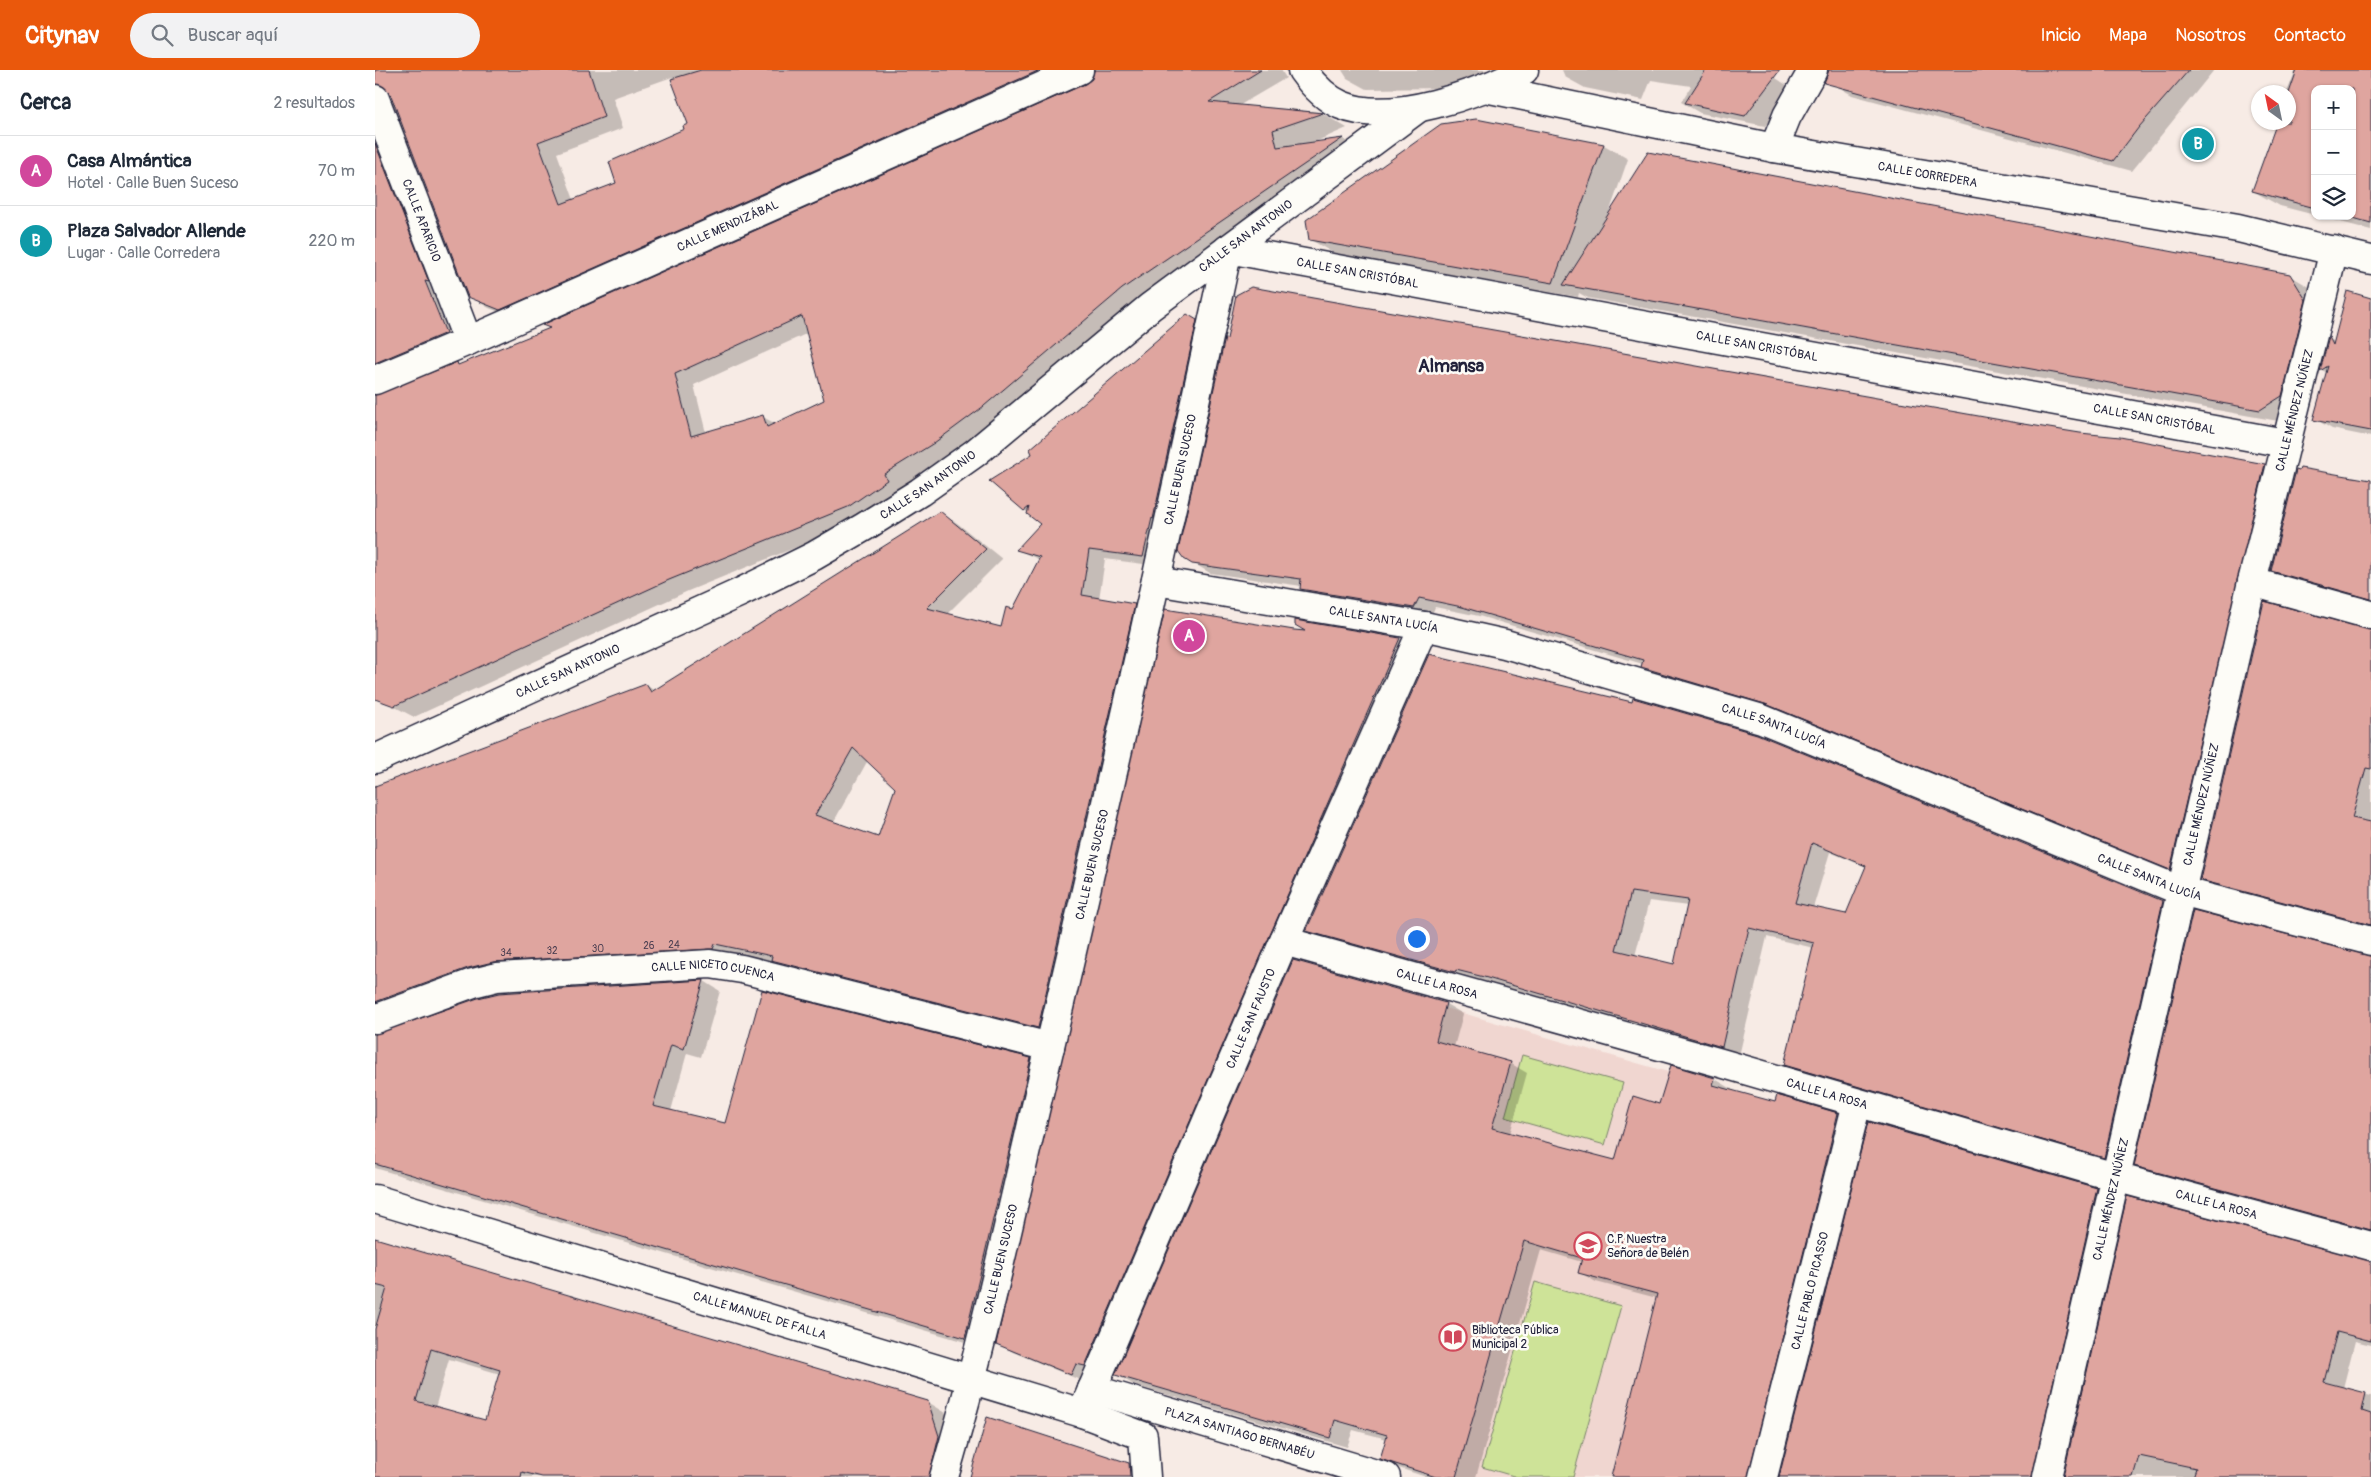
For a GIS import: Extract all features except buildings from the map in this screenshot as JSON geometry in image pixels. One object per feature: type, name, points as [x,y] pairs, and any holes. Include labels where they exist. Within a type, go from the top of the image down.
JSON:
[{"type":"street","name":"CALLE MENDIZÁBAL","points":[[375,380],[468,342],[1079,70]]},
{"type":"street","points":[[1302,70],[1310,82],[1327,97],[1340,105],[1363,111],[1417,109],[1485,88],[1524,70]]},
{"type":"street","points":[[1774,148],[1795,99],[1813,70]]},
{"type":"street","name":"CALLE CORREDERA","points":[[1485,88],[1774,148],[2238,228],[2371,260]]},
{"type":"street","name":"CALLE APARICIO","points":[[375,99],[468,342]]},
{"type":"street","name":"CALLE SAN ANTONIO","points":[[375,758],[739,592],[815,556],[864,527],[920,492],[975,453],[1150,307],[1417,109]]},
{"type":"street","name":"CALLE SAN CRISTÓBAL","points":[[1228,249],[2285,443]]},
{"type":"street","name":"CALLE BUEN SUCESO","points":[[945,1477],[973,1380],[1050,1047],[1156,581],[1228,249]]},
{"type":"street","name":"CALLE MÉNDEZ NÚÑEZ","points":[[2047,1477],[2252,582],[2334,250]]},
{"type":"street","name":"CALLE SANTA LUCÍA","points":[[1156,581],[1424,626],[1505,644],[1761,719],[2181,890],[2371,941]]},
{"type":"street","points":[[2252,582],[2371,614]]},
{"type":"street","name":"CALLE SAN FAUSTO","points":[[1087,1401],[1284,941],[1424,626]]},
{"type":"street","name":"CALLE LA ROSA","points":[[1284,941],[2115,1177],[2371,1246]]},
{"type":"street","name":"CALLE NICETO CUENCA","points":[[375,1019],[473,983],[497,977],[516,974],[710,964],[751,972],[1050,1047]]},
{"type":"street","name":"CALLE PABLO PICASSO","points":[[1763,1477],[1857,1103]]},
{"type":"street","name":"CALLE MANUEL DE FALLA","points":[[375,1199],[973,1380],[1087,1401],[1143,1436],[1146,1477]]},
{"type":"street","name":"PLAZA SANTIAGO BERNABÉU","points":[[1087,1401],[1386,1477]]},
{"type":"shaded area","name":"C.P. Nuestra Señora de Belén","points":[[1445,1008],[1710,1084],[1611,1477],[1456,1477],[1513,1279],[1432,1053]]},
{"type":"green space","points":[[1522,1055],[1623,1083],[1605,1145],[1505,1117]]},
{"type":"green space","points":[[1535,1282],[1621,1306],[1573,1477],[1517,1477],[1482,1467]]},
{"type":"place","name":"Plaza Salvador Allende","points":[[2198,144]]},
{"type":"place","name":"Casa Almántica","points":[[1189,636]]},
{"type":"place","name":"C.P. Nuestra Señora de Belén","points":[[1588,1246]]},
{"type":"place","name":"Biblioteca Pública Municipal 2","points":[[1453,1337]]},
{"type":"district","name":"Almansa","points":[[1451,366]]}]
